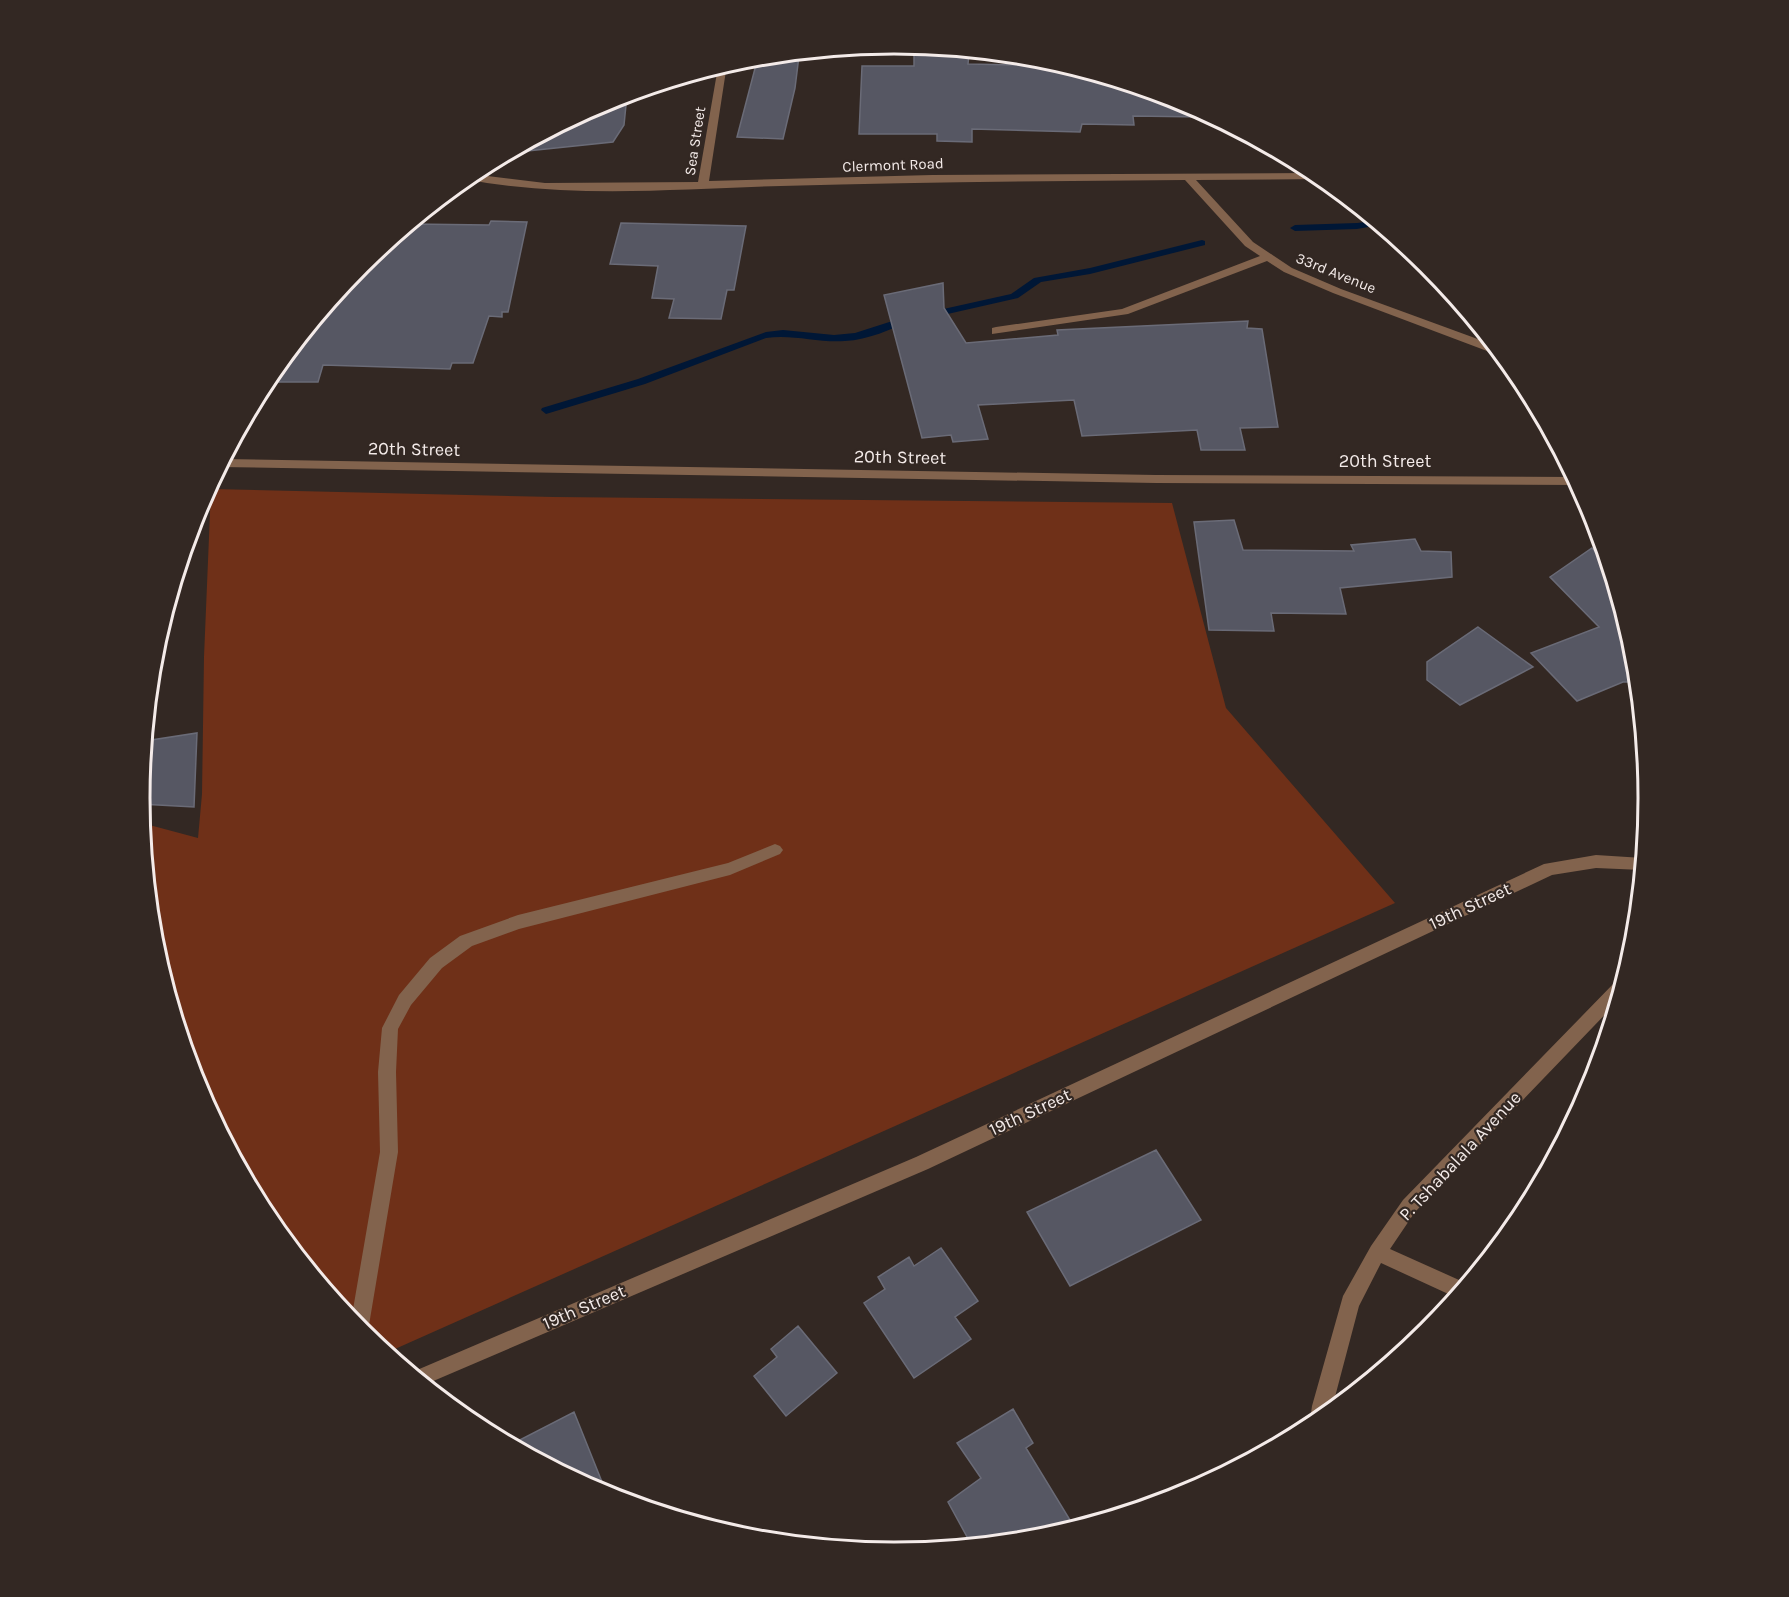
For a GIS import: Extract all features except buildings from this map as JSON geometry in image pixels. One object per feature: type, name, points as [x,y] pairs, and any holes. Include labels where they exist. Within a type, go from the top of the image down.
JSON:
[{"type":"street","name":"Sea Street","points":[[703,185],[721,74]]},
{"type":"street","name":"Clermont Road","points":[[482,179],[545,186],[703,185],[932,178],[1303,176]]},
{"type":"street","name":"33rd Avenue","points":[[1189,178],[1249,244],[1267,257],[1309,280],[1486,346]]},
{"type":"street","points":[[996,331],[1124,312],[1267,257]]},
{"type":"street","name":"20th Street","points":[[230,464],[971,476],[1567,481]]},
{"type":"street","points":[[362,1318],[388,1152],[387,1072],[390,1028],[405,1000],[436,963],[466,941],[518,922],[730,868],[775,850]]},
{"type":"street","name":"19th Street","points":[[424,1375],[922,1163],[1549,869],[1581,861],[1636,863]]},
{"type":"street","name":"P. Tshabalala Avenue","points":[[1322,1408],[1350,1303],[1377,1252],[1409,1206],[1612,996]]},
{"type":"street","points":[[1377,1252],[1455,1287]]},
{"type":"shaded area","points":[[218,489],[554,497],[1172,503],[1226,708],[1395,903],[394,1349],[335,1289],[275,1212],[227,1128],[207,1083],[175,991],[156,896],[151,825],[198,838],[202,794],[204,657],[210,507]]},
{"type":"waterway","points":[[1295,228],[1368,224]]},
{"type":"waterway","points":[[930,315],[1014,296],[1038,280],[1090,271],[1202,243]]},
{"type":"waterway","points":[[546,410],[642,381],[766,335],[783,333],[834,338],[855,337],[908,319]]}]
